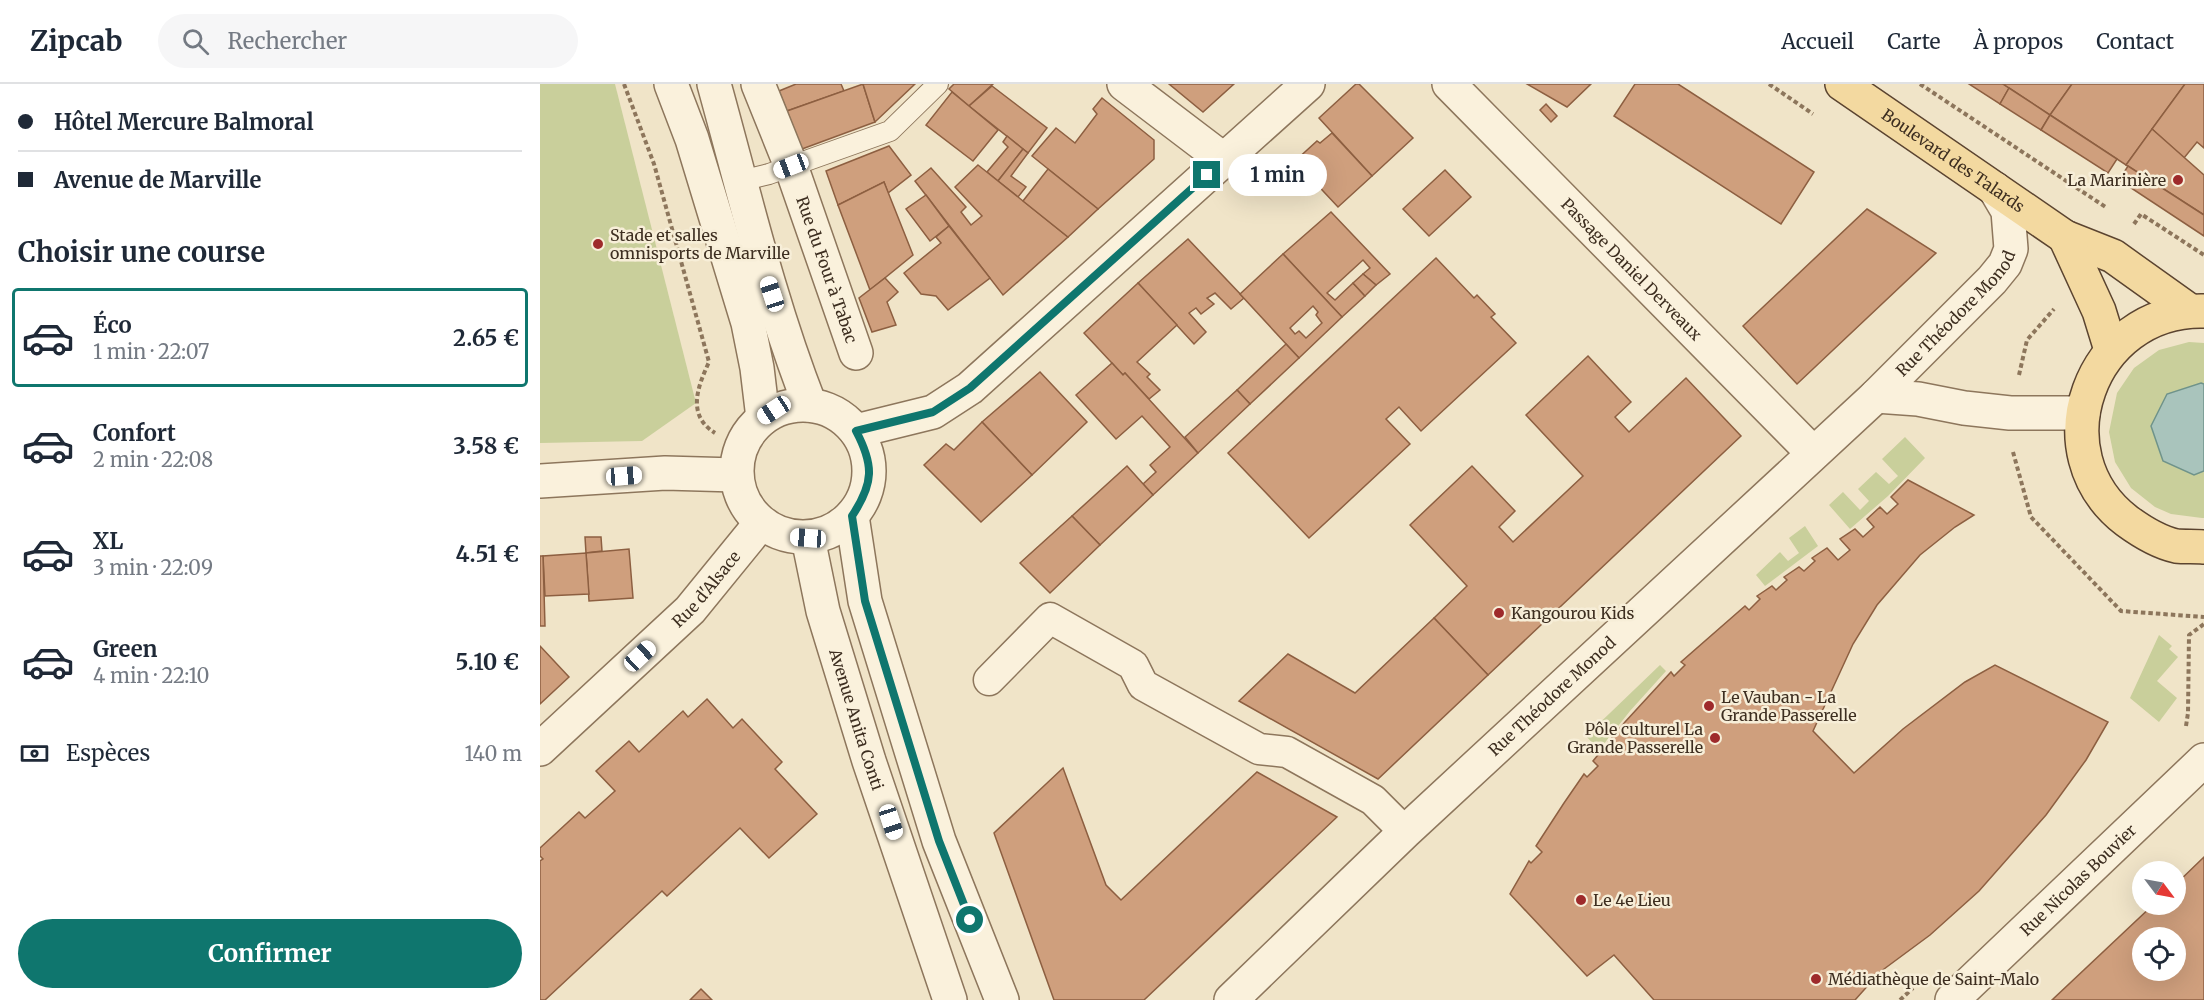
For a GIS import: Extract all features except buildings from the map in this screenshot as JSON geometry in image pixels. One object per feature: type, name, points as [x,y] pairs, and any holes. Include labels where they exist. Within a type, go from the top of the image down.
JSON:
[{"type":"main road","name":"Boulevard des Talards","points":[[1842,84],[2065,237],[2113,256],[2197,311]]},
{"type":"main road","points":[[2065,237],[2099,311],[2111,350]]},
{"type":"main road","points":[[2197,311],[2161,317],[2134,330],[2111,350],[2092,379],[2083,413],[2083,448],[2094,482],[2114,511],[2143,533],[2176,546],[2204,547]]},
{"type":"street","points":[[672,84],[692,139],[748,323],[757,368],[763,418]]},
{"type":"street","points":[[714,84],[766,276],[793,362],[810,405]]},
{"type":"street","name":"Rue du Four à Tabac","points":[[758,84],[791,166],[856,353]]},
{"type":"street","points":[[1124,84],[1224,160]]},
{"type":"street","points":[[856,431],[933,412],[970,388],[1308,84]]},
{"type":"street","name":"Passage Daniel Derveaux","points":[[1449,84],[1813,453]]},
{"type":"street","name":"Rue Théodore Monod","points":[[1231,1000],[1405,832],[1876,396],[1992,280],[2005,264],[2011,249],[2008,211],[1995,189]]},
{"type":"street","name":"Rue Théodore Monod","points":[[1876,396],[1918,399],[1964,408],[2010,413],[2083,413]]},
{"type":"street","points":[[810,405],[828,409],[843,418],[856,431],[867,452],[869,474],[865,496],[852,516],[841,526],[828,533],[808,538],[791,536],[775,532],[761,523],[748,510],[740,493],[737,461],[747,434],[763,418],[774,410],[787,406],[810,405]]},
{"type":"street","points":[[540,481],[665,473],[737,461]]},
{"type":"street","points":[[852,516],[865,601],[932,818],[1002,1000]]},
{"type":"street","name":"Rue d'Alsace","points":[[540,749],[690,610],[761,523]]},
{"type":"street","name":"Avenue Anita Conti","points":[[808,538],[823,611],[869,761],[950,1000]]},
{"type":"street","points":[[989,680],[1050,618],[1133,665],[1143,685],[1259,749],[1287,752],[1373,800],[1405,832]]},
{"type":"street","name":"Rue Nicolas Bouvier","points":[[1952,1000],[2204,760]]},
{"type":"lane","points":[[741,181],[762,177],[890,131],[938,84]]},
{"type":"path","points":[[624,84],[654,164],[709,362],[697,387],[697,411],[706,427],[737,461]]},
{"type":"path","points":[[1769,84],[1814,114]]},
{"type":"path","points":[[1920,84],[2114,213]]},
{"type":"path","points":[[2124,219],[2133,226]]},
{"type":"path","points":[[2010,413],[2006,427],[2031,517],[2121,611],[2204,617]]},
{"type":"path","points":[[2183,731],[2188,713],[2189,635],[2204,624]]},
{"type":"path","points":[[1900,1000],[1918,984]]},
{"type":"green space","name":"Stade et salles omnisports de Marville","points":[[540,84],[615,84],[696,403],[642,441],[540,443]]},
{"type":"green space","points":[[2189,342],[2204,343],[2204,384],[2200,383],[2194,475],[2204,471],[2204,518],[2171,514],[2155,507],[2131,488],[2115,462],[2109,432],[2117,393],[2134,368],[2159,350]]},
{"type":"green space","points":[[1905,437],[1925,458],[1888,496],[1850,529],[1829,505],[1843,492],[1860,510],[1869,501],[1858,489],[1876,472],[1889,484],[1898,476],[1882,459]]},
{"type":"green space","points":[[1805,526],[1818,546],[1765,586],[1756,575],[1780,552],[1788,561],[1799,553],[1789,538]]},
{"type":"green space","points":[[2159,635],[2172,646],[2169,649],[2178,657],[2157,681],[2177,698],[2159,722],[2130,698]]},
{"type":"green space","points":[[1660,665],[1666,671],[1599,750],[1586,736]]},
{"type":"water","points":[[2204,384],[2204,471],[2194,475],[2163,461],[2151,426],[2167,394]]},
{"type":"place","name":"La Marinière","points":[[2178,180]]},
{"type":"place","name":"Stade et salles omnisports de Marville","points":[[598,244]]},
{"type":"place","name":"Kangourou Kids","points":[[1499,613]]},
{"type":"place","name":"Le Vauban - La Grande Passerelle","points":[[1709,706]]},
{"type":"place","name":"Pôle culturel La Grande Passerelle","points":[[1715,738]]},
{"type":"place","name":"Le 4e Lieu","points":[[1581,900]]},
{"type":"place","name":"Médiathèque de Saint-Malo","points":[[1816,979]]},
{"type":"route","points":[[970,920],[939,841],[865,601],[852,516],[865,496],[869,474],[867,452],[856,431],[933,412],[970,388],[1207,175]]}]
